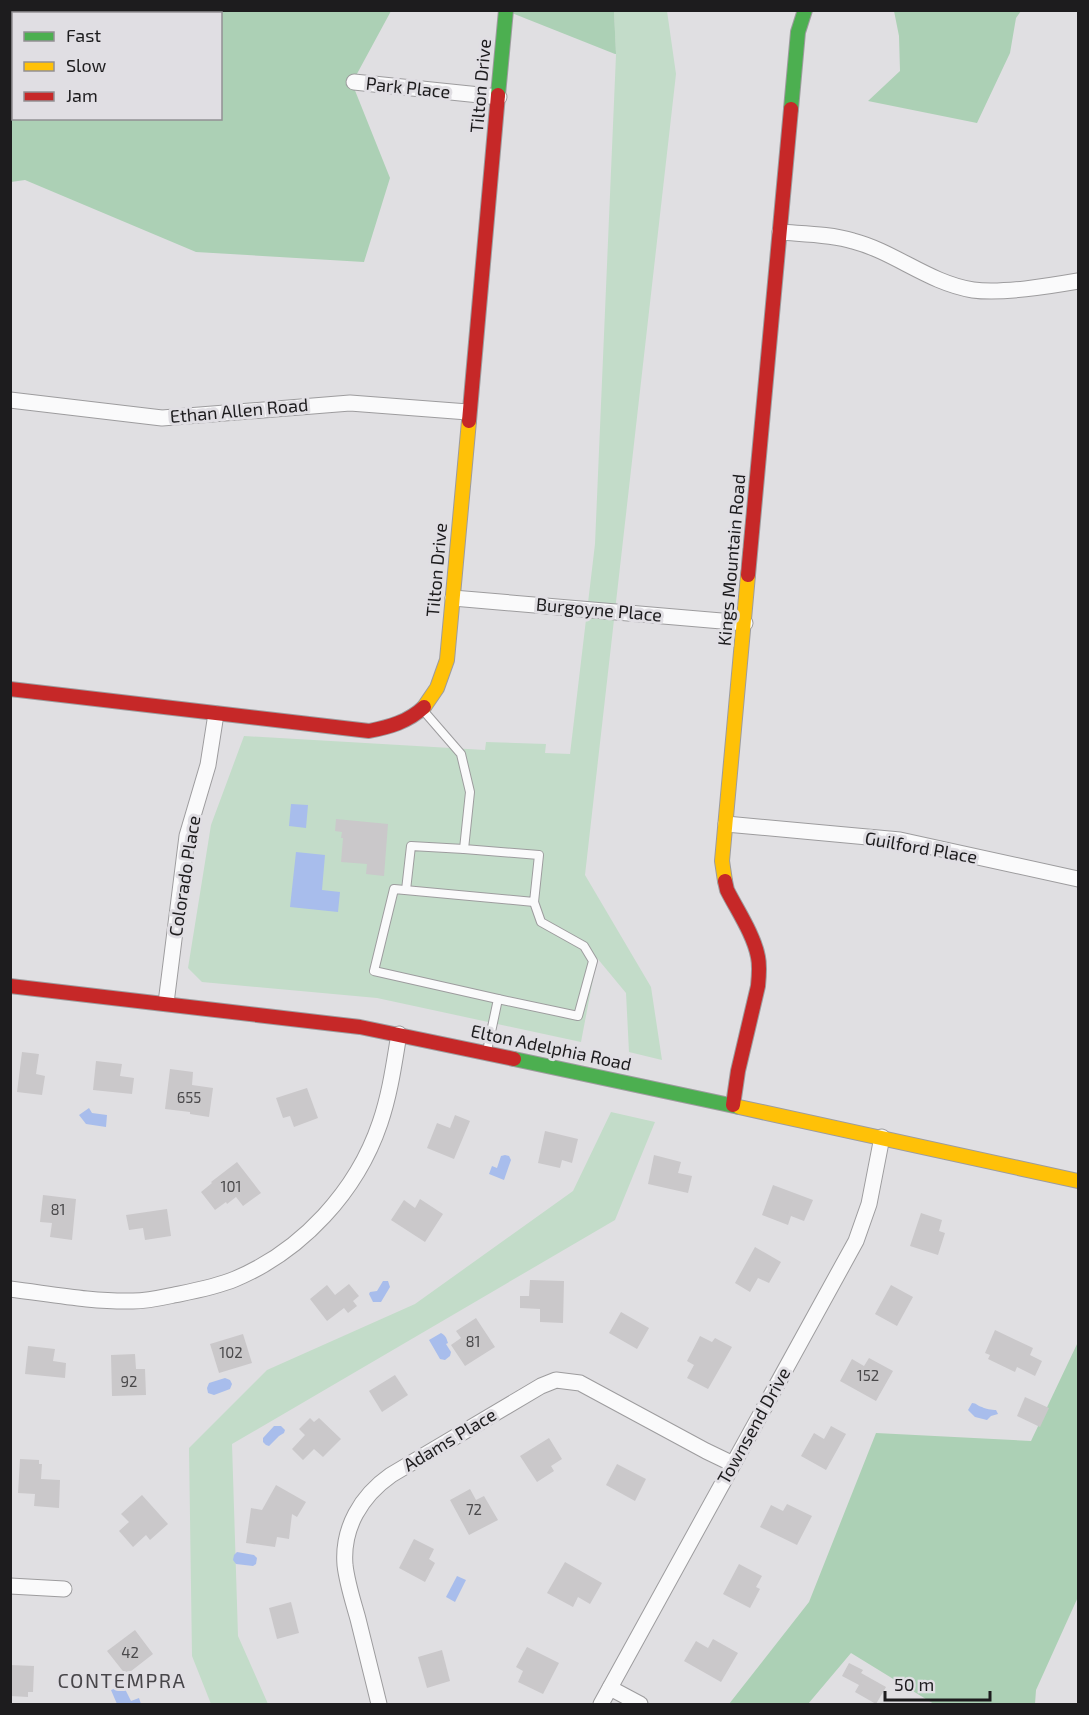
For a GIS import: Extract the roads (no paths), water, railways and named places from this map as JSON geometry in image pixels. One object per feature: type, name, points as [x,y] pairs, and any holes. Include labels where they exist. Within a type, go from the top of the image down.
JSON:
[{"type":"street","name":"Tilton Drive","points":[[10,689],[369,731],[387,728],[412,717],[433,696],[447,660],[506,10]]},
{"type":"street","name":"Kings Mountain Road","points":[[733,1105],[738,1071],[758,987],[759,972],[754,943],[732,900],[723,871],[726,824],[798,32],[805,10]]},
{"type":"street","name":"Park Place","points":[[354,82],[499,97]]},
{"type":"street","points":[[780,232],[854,241],[942,281],[973,290],[1000,290],[1078,281]]},
{"type":"street","name":"Ethan Allen Road","points":[[10,400],[162,418],[350,403],[468,412]]},
{"type":"street","name":"Burgoyne Place","points":[[453,598],[745,623]]},
{"type":"street","name":"Colorado Place","points":[[166,1004],[187,836],[208,765],[216,714]]},
{"type":"street","name":"Guilford Place","points":[[726,824],[900,840],[1078,879]]},
{"type":"street","name":"Elton Adelphia Road","points":[[10,986],[360,1027],[399,1034],[882,1137],[1078,1182]]},
{"type":"street","points":[[10,1289],[102,1300],[146,1300],[199,1291],[234,1279],[271,1260],[324,1216],[362,1164],[380,1123],[386,1102],[399,1034]]},
{"type":"street","name":"Townsend Drive","points":[[600,1704],[856,1241],[869,1204],[882,1137]]},
{"type":"street","name":"Adams Place","points":[[379,1704],[347,1576],[345,1551],[350,1524],[359,1506],[379,1484],[391,1475],[541,1386],[556,1380],[580,1383],[597,1391],[734,1464]]},
{"type":"street","points":[[10,1586],[64,1589]]},
{"type":"street","points":[[610,1688],[640,1704]]},
{"type":"lane","points":[[422,709],[461,754],[470,792],[464,849]]},
{"type":"lane","points":[[406,890],[411,846],[539,855],[534,902],[541,922],[584,946],[593,961],[578,1016],[374,971],[394,889],[534,902]]},
{"type":"lane","points":[[487,1053],[498,999]]},
{"type":"water","points":[[291,804],[308,805],[306,828],[289,826]]},
{"type":"water","points":[[296,852],[325,855],[322,890],[340,892],[338,912],[290,907]]},
{"type":"water","points":[[89,1108],[92,1113],[107,1115],[106,1127],[86,1124],[79,1115]]},
{"type":"water","points":[[505,1155],[511,1160],[504,1180],[489,1174],[492,1166],[497,1168],[501,1156]]},
{"type":"water","points":[[383,1281],[388,1281],[390,1287],[381,1302],[373,1302],[369,1294],[377,1291]]},
{"type":"water","points":[[441,1333],[445,1336],[448,1343],[446,1344],[451,1352],[445,1360],[440,1359],[429,1340]]},
{"type":"water","points":[[225,1378],[232,1384],[230,1389],[214,1395],[208,1393],[209,1383]]},
{"type":"water","points":[[972,1403],[996,1410],[998,1414],[987,1420],[975,1417],[968,1410]]},
{"type":"water","points":[[274,1426],[281,1426],[285,1430],[284,1433],[269,1446],[266,1445],[263,1438]]},
{"type":"water","points":[[237,1552],[254,1555],[257,1558],[256,1564],[253,1566],[236,1564],[233,1560]]},
{"type":"water","points":[[457,1576],[466,1580],[455,1602],[446,1597]]},
{"type":"water","points":[[123,1685],[131,1701],[139,1698],[141,1704],[117,1704],[111,1690]]},
{"type":"district","name":"CONTEMPRA","points":[[122,1681]]}]
